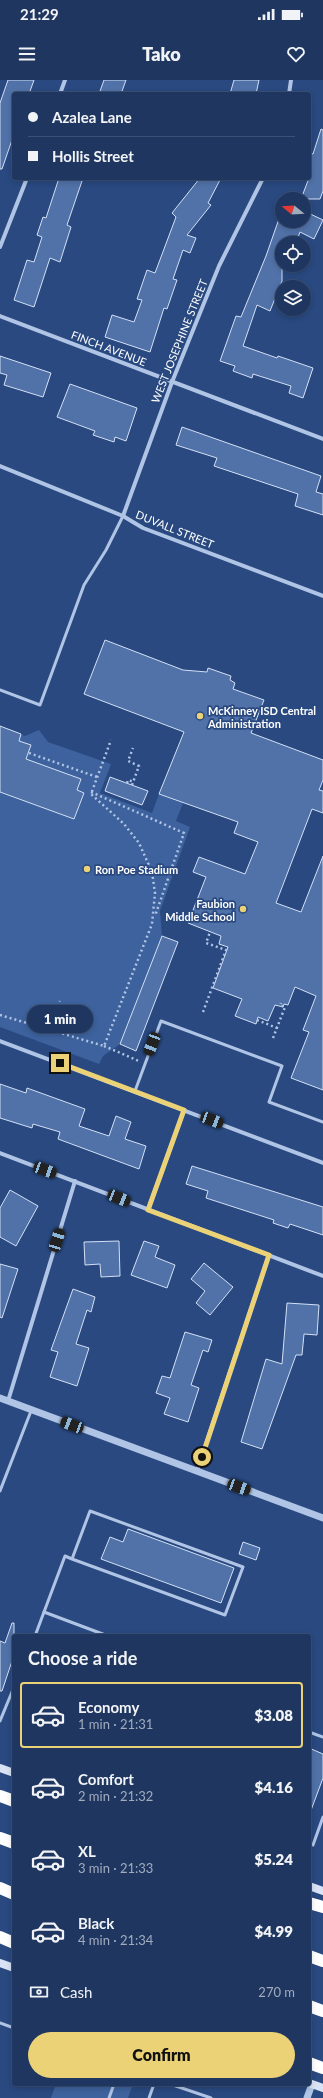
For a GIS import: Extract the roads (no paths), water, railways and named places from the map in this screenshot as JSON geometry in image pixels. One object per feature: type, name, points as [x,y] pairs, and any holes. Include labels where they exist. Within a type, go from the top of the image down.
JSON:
[{"type":"highway","points":[[0,1796],[12,1800]]},
{"type":"highway","points":[[0,1838],[12,1842]]},
{"type":"highway","points":[[0,1888],[12,1893]]},
{"type":"highway","points":[[311,1904],[323,1907]]},
{"type":"highway","points":[[0,1938],[12,1942]]},
{"type":"highway","points":[[311,1957],[323,1961]]},
{"type":"highway","points":[[311,2007],[323,2011]]},
{"type":"highway","points":[[311,2064],[323,2068]]},
{"type":"main road","points":[[0,1768],[12,1772]]},
{"type":"main road","points":[[311,1887],[323,1891]]},
{"type":"main road","points":[[0,1963],[12,1967]]},
{"type":"main road","points":[[311,2084],[323,2088]]},
{"type":"street","points":[[61,92],[66,80]]},
{"type":"street","points":[[289,92],[291,80]]},
{"type":"street","points":[[0,247],[26,180]]},
{"type":"street","name":"WEST JOSEPHINE STREET","points":[[123,516],[172,382],[219,266],[262,180]]},
{"type":"street","name":"FINCH AVENUE","points":[[0,316],[323,439]]},
{"type":"street","name":"DUVALL STREET","points":[[0,466],[123,516],[143,528],[323,596]]},
{"type":"street","points":[[0,1041],[323,1163]]},
{"type":"street","points":[[148,1210],[184,1110]]},
{"type":"street","points":[[0,1153],[323,1276]]},
{"type":"street","points":[[8,1401],[75,1181]]},
{"type":"street","points":[[197,1471],[269,1255]]},
{"type":"street","points":[[0,1398],[323,1518]]},
{"type":"street","points":[[307,2098],[310,2086]]},
{"type":"lane","points":[[0,690],[40,705],[84,585],[106,550],[123,516]]},
{"type":"lane","points":[[135,1091],[161,1021],[282,1066],[269,1102],[323,1122]]},
{"type":"lane","points":[[0,1491],[31,1409]]},
{"type":"lane","points":[[35,1634],[65,1556],[72,1559],[225,1615],[243,1567],[90,1511],[72,1559]]},
{"type":"lane","points":[[44,1612],[103,1634]]},
{"type":"lane","points":[[0,1721],[12,1692]]},
{"type":"lane","points":[[311,1733],[323,1737]]},
{"type":"lane","points":[[311,1844],[313,1845],[323,1817]]},
{"type":"lane","points":[[0,2023],[12,2027]]},
{"type":"lane","points":[[110,2098],[113,2086]]},
{"type":"lane","points":[[149,2098],[153,2086]]},
{"type":"lane","points":[[176,2086],[211,2098]]},
{"type":"place","name":"McKinney ISD Central Administration","points":[[200,716]]},
{"type":"place","name":"Ron Poe Stadium","points":[[87,869]]},
{"type":"place","name":"Faubion Middle School","points":[[243,909]]}]
